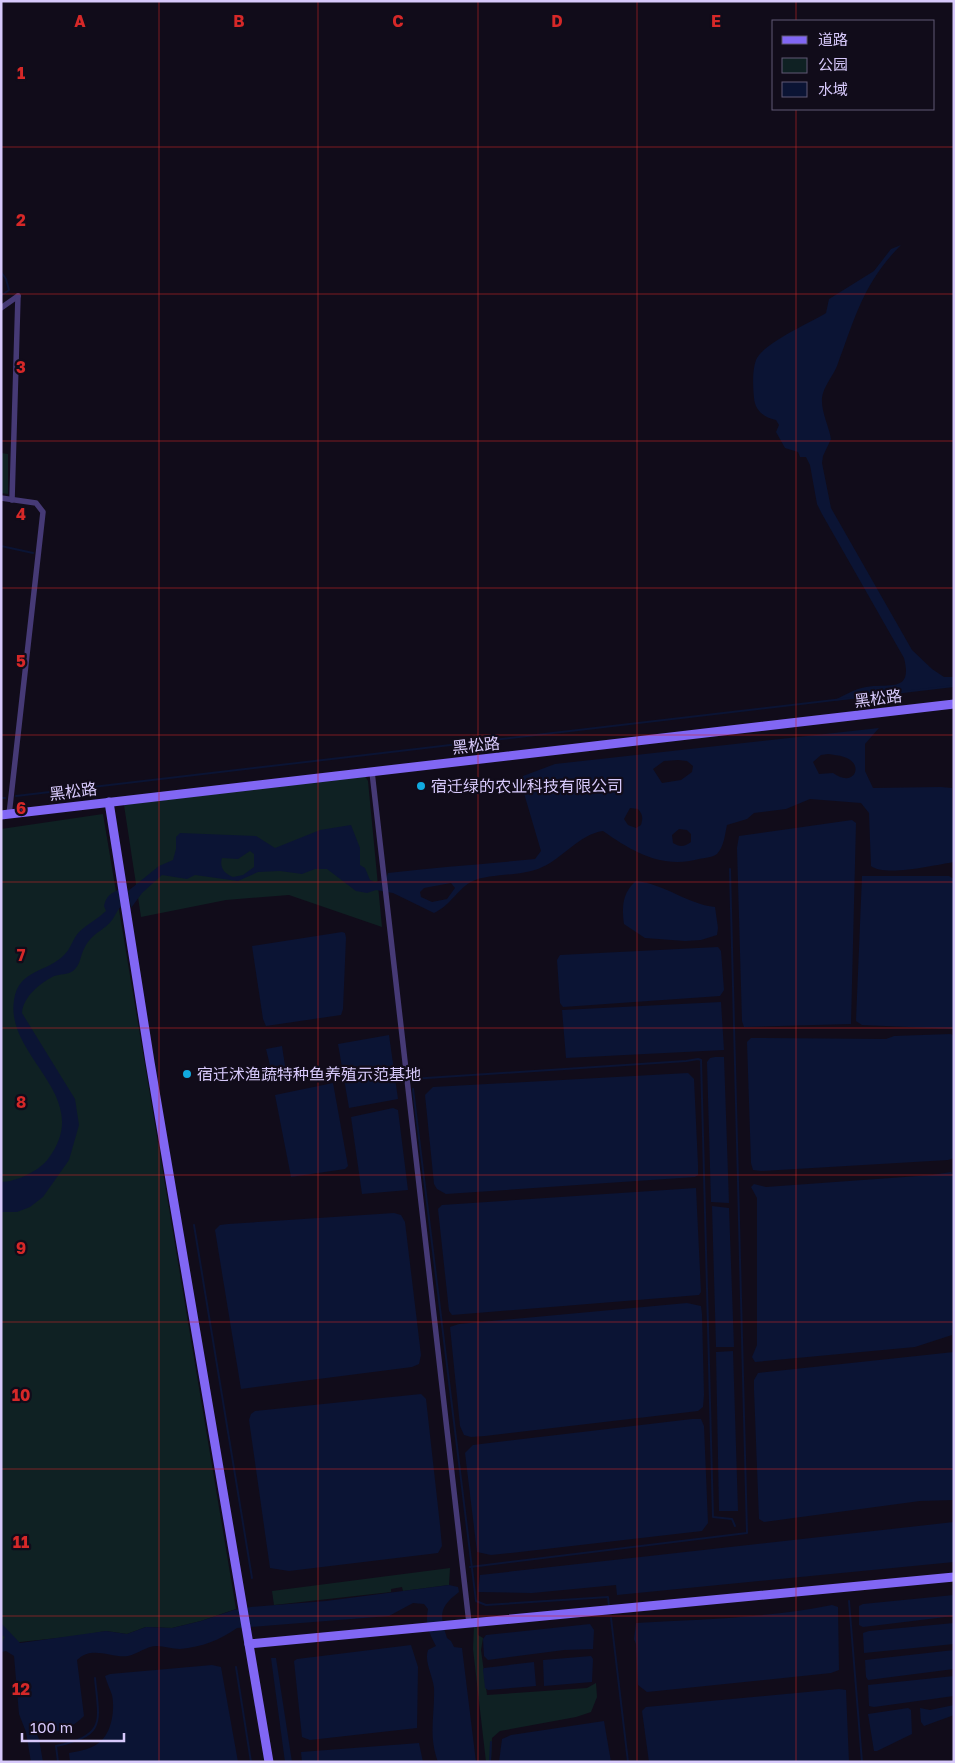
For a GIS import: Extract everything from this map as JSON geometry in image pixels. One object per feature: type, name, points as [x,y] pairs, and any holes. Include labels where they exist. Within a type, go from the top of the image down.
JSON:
[{"type":"street","points":[[1,308],[18,296],[12,500]]},
{"type":"street","points":[[1,498],[36,503],[43,512],[5,815]]},
{"type":"street","name":"黑松路","points":[[5,815],[954,704]]},
{"type":"street","points":[[372,772],[469,1623]]},
{"type":"street","points":[[109,802],[150,1062],[269,1762]]},
{"type":"street","points":[[249,1644],[954,1577]]},
{"type":"green space","points":[[1,453],[8,454],[8,494],[1,493]]},
{"type":"green space","points":[[365,776],[368,781],[382,927],[289,895],[226,900],[141,917],[124,805]]},
{"type":"green space","points":[[103,814],[236,1609],[201,1621],[172,1628],[146,1627],[127,1634],[106,1631],[1,1644],[1,829]]},
{"type":"green space","points":[[450,1568],[449,1585],[403,1591],[402,1587],[391,1589],[391,1592],[274,1605],[272,1591]]},
{"type":"green space","points":[[474,1626],[478,1627],[478,1635],[483,1638],[481,1650],[487,1695],[587,1688],[596,1683],[597,1697],[591,1712],[576,1717],[500,1731],[492,1738],[491,1762],[486,1762],[473,1649]]},
{"type":"water","points":[[901,245],[877,273],[869,287],[855,317],[837,366],[824,390],[822,398],[823,408],[831,439],[823,456],[822,463],[831,508],[912,650],[932,669],[944,677],[954,677],[954,686],[833,701],[862,688],[902,682],[906,669],[904,658],[817,504],[810,465],[806,457],[800,457],[798,452],[785,448],[776,432],[779,425],[776,420],[764,416],[756,407],[753,379],[754,369],[756,360],[768,347],[826,313],[829,299],[874,271],[891,249]]},
{"type":"water","points":[[879,728],[865,744],[865,771],[873,788],[952,788],[954,862],[898,870],[878,869],[871,866],[869,813],[861,803],[810,799],[786,809],[754,813],[747,819],[727,825],[723,844],[717,854],[685,862],[673,862],[648,857],[625,846],[603,831],[594,833],[578,842],[555,860],[538,869],[473,881],[445,906],[434,913],[393,893],[376,890],[367,893],[356,891],[327,869],[315,869],[302,874],[280,871],[258,872],[238,881],[195,875],[187,879],[162,875],[142,893],[131,908],[128,891],[159,866],[173,860],[176,849],[176,837],[180,833],[256,836],[275,848],[320,830],[351,825],[360,848],[360,865],[365,868],[370,880],[375,882],[386,879],[388,873],[535,859],[541,851],[523,790],[523,776],[555,764]],"holes":[[[821,755],[838,755],[850,760],[856,769],[855,773],[852,777],[847,778],[833,773],[819,774],[813,762]],[[664,761],[687,761],[693,766],[692,772],[681,780],[662,783],[653,769]],[[630,808],[638,809],[642,817],[641,825],[636,828],[628,825],[624,819]],[[679,829],[687,830],[691,834],[691,842],[684,846],[678,845],[673,843],[672,835]],[[250,851],[254,854],[254,867],[243,875],[233,877],[223,870],[221,865],[222,858],[238,859]],[[451,883],[455,888],[447,899],[432,902],[421,897],[420,892],[424,888]]]},
{"type":"water","points":[[852,820],[856,823],[851,1024],[744,1027],[742,1021],[737,848],[739,836]]},
{"type":"water","points":[[862,876],[949,876],[954,879],[954,1029],[862,1025],[856,1021]]},
{"type":"water","points":[[636,881],[657,886],[695,902],[715,907],[717,935],[701,940],[685,941],[645,938],[624,924],[624,901],[628,890]]},
{"type":"water","points":[[120,889],[123,905],[109,924],[88,942],[76,969],[54,976],[43,982],[25,1001],[22,1013],[75,1099],[79,1125],[69,1160],[43,1197],[30,1207],[17,1212],[1,1212],[1,1182],[20,1178],[33,1172],[48,1159],[60,1136],[62,1116],[56,1096],[22,1040],[15,1021],[14,1000],[17,990],[28,976],[51,965],[65,954],[79,932],[106,911],[104,906],[108,897]]},
{"type":"water","points":[[345,933],[346,938],[343,1009],[341,1015],[266,1026],[263,1019],[252,946]]},
{"type":"water","points":[[718,947],[721,951],[724,990],[720,996],[563,1007],[560,1003],[557,960],[560,955]]},
{"type":"water","points":[[721,1002],[724,1050],[566,1058],[562,1010]]},
{"type":"water","points":[[951,1034],[954,1036],[954,1158],[948,1160],[753,1170],[751,1163],[747,1042],[751,1038],[886,1039],[894,1036]]},
{"type":"water","points":[[389,1035],[398,1099],[349,1108],[338,1044]]},
{"type":"water","points":[[282,1046],[287,1079],[274,1082],[266,1049]]},
{"type":"water","points":[[724,1057],[729,1203],[711,1202],[707,1062],[710,1058]]},
{"type":"water","points":[[688,1073],[694,1079],[698,1165],[698,1175],[695,1177],[446,1194],[437,1189],[434,1184],[425,1095],[433,1087]]},
{"type":"water","points":[[333,1083],[348,1166],[345,1169],[291,1177],[275,1095]]},
{"type":"water","points":[[393,1108],[398,1110],[408,1190],[362,1194],[351,1117]]},
{"type":"water","points":[[951,1172],[954,1177],[952,1335],[915,1347],[755,1362],[752,1357],[757,1345],[757,1198],[751,1187],[754,1184],[766,1187]]},
{"type":"water","points":[[696,1188],[701,1292],[699,1295],[452,1315],[449,1311],[438,1209],[442,1205]]},
{"type":"water","points":[[712,1206],[729,1208],[734,1347],[716,1347]]},
{"type":"water","points":[[394,1213],[401,1215],[405,1222],[421,1355],[419,1364],[412,1367],[241,1389],[215,1230],[220,1225],[228,1224]]},
{"type":"water","points":[[687,1303],[701,1306],[702,1314],[704,1395],[703,1407],[698,1411],[485,1436],[471,1437],[464,1435],[460,1426],[450,1327],[459,1324]]},
{"type":"water","points":[[733,1351],[738,1511],[719,1511],[716,1352]]},
{"type":"water","points":[[954,1352],[954,1500],[920,1501],[764,1522],[759,1519],[754,1390],[754,1380],[758,1373]]},
{"type":"water","points":[[421,1394],[426,1399],[440,1525],[442,1546],[438,1553],[289,1571],[270,1568],[249,1420],[251,1414],[255,1411]]},
{"type":"water","points":[[701,1419],[704,1426],[708,1523],[702,1531],[491,1555],[477,1552],[465,1453],[473,1445]]},
{"type":"water","points":[[954,1522],[954,1562],[617,1595],[616,1585],[532,1593],[478,1592],[480,1575]]},
{"type":"water","points":[[449,1585],[458,1587],[459,1592],[447,1603],[442,1612],[442,1618],[447,1638],[454,1647],[462,1648],[476,1762],[438,1762],[433,1743],[434,1688],[427,1659],[428,1650],[436,1646],[428,1628],[428,1609],[424,1604],[413,1603],[389,1616],[237,1628],[224,1636],[196,1647],[177,1649],[157,1646],[149,1647],[128,1656],[89,1653],[77,1660],[84,1716],[73,1725],[61,1730],[48,1731],[34,1728],[39,1739],[43,1762],[31,1762],[26,1732],[19,1714],[14,1656],[6,1651],[1,1652],[1,1644],[5,1637],[1,1634],[1,1623],[20,1643],[106,1631],[127,1634],[146,1627],[172,1628],[251,1607],[326,1601]]},
{"type":"water","points":[[954,1595],[954,1616],[863,1627],[859,1625],[859,1606],[863,1604]]},
{"type":"water","points":[[832,1605],[838,1607],[839,1670],[831,1673],[647,1692],[638,1685],[636,1644],[634,1639],[636,1623],[784,1613]]},
{"type":"water","points":[[954,1623],[954,1644],[864,1653],[863,1633],[869,1631]]},
{"type":"water","points":[[590,1624],[594,1630],[593,1649],[564,1650],[488,1660],[484,1656],[483,1639],[486,1635]]},
{"type":"water","points":[[411,1645],[418,1667],[417,1728],[310,1740],[302,1737],[294,1661],[297,1659]]},
{"type":"water","points":[[954,1650],[954,1669],[868,1680],[866,1677],[865,1660]]},
{"type":"water","points":[[591,1656],[593,1659],[592,1682],[544,1686],[543,1660]]},
{"type":"water","points":[[271,1658],[276,1658],[292,1762],[285,1762]]},
{"type":"water","points":[[534,1662],[536,1686],[488,1690],[485,1688],[484,1668]]},
{"type":"water","points":[[212,1665],[221,1667],[238,1762],[70,1762],[69,1753],[95,1746],[108,1731],[113,1713],[113,1701],[105,1676]]},
{"type":"water","points":[[954,1676],[954,1696],[874,1707],[869,1706],[868,1685]]},
{"type":"water","points":[[839,1689],[846,1690],[849,1762],[649,1762],[642,1711],[646,1707]]},
{"type":"water","points":[[954,1705],[954,1715],[924,1726],[921,1722],[920,1708],[930,1710]]},
{"type":"water","points":[[908,1708],[911,1710],[912,1734],[874,1751],[868,1714]]},
{"type":"water","points":[[604,1721],[611,1762],[499,1762],[502,1739],[511,1735]]},
{"type":"water","points":[[419,1743],[423,1762],[302,1762],[301,1752]]},
{"type":"waterway","points":[[1,272],[6,279],[9,290],[1,296]]},
{"type":"waterway","points":[[1,546],[33,553]]},
{"type":"waterway","points":[[16,796],[954,686]]},
{"type":"waterway","points":[[470,1567],[747,1533],[730,869]]},
{"type":"waterway","points":[[411,1079],[701,1060],[713,1517],[732,1519],[735,1526]]},
{"type":"waterway","points":[[413,1089],[476,1601],[486,1605],[608,1597],[609,1606]]},
{"type":"waterway","points":[[194,1225],[252,1578]]},
{"type":"waterway","points":[[849,1601],[862,1762]]},
{"type":"waterway","points":[[611,1618],[628,1762]]},
{"type":"waterway","points":[[236,1667],[251,1762]]},
{"type":"waterway","points":[[58,1762],[56,1746],[84,1737],[92,1731],[96,1724],[98,1706],[95,1678]]},
{"type":"waterway","points":[[490,1762],[491,1742]]},
{"type":"place","name":"宿迁绿的农业科技有限公司","points":[[421,786]]},
{"type":"place","name":"宿迁沭渔蔬特种鱼养殖示范基地","points":[[187,1074]]}]
